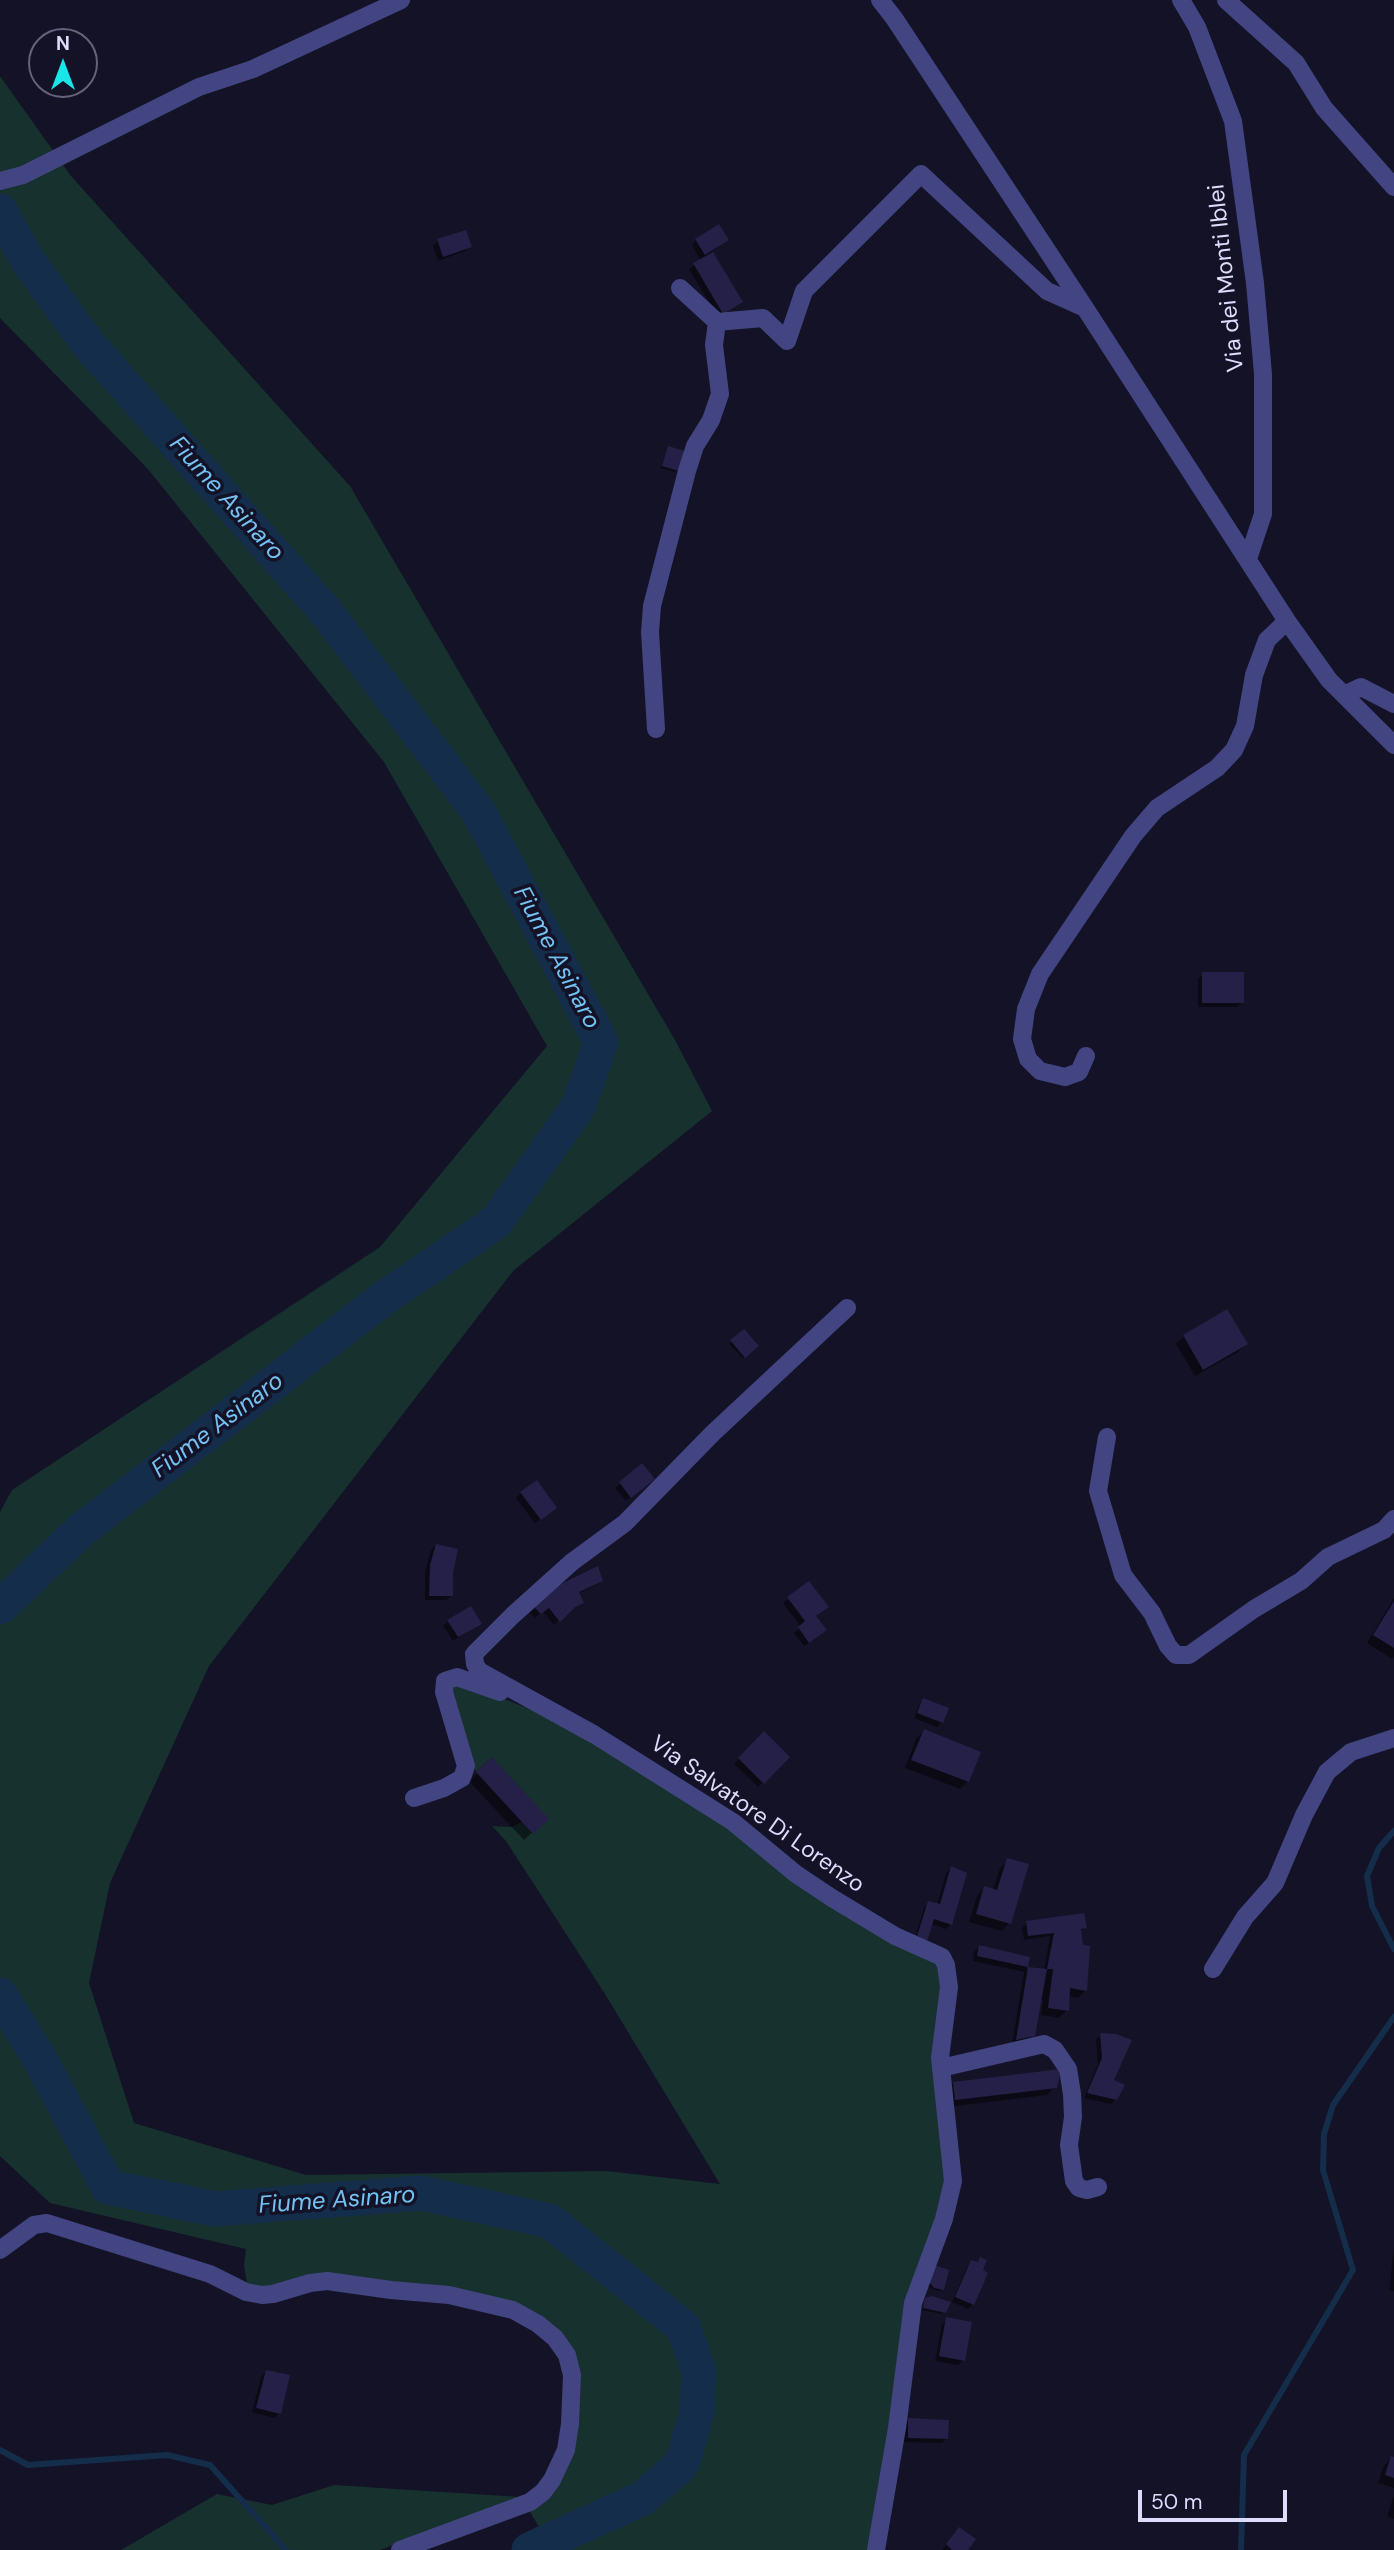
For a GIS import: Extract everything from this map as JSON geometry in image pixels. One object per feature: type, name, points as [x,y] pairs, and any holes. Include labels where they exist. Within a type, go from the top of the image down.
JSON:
[{"type":"street","points":[[0,181],[23,175],[200,87],[253,69],[401,0]]},
{"type":"street","points":[[880,0],[1085,308],[1287,621],[1329,680],[1394,745]]},
{"type":"street","name":"Via dei Monti Iblei","points":[[1181,0],[1197,27],[1233,121],[1255,283],[1263,374],[1263,514],[1248,559]]},
{"type":"street","points":[[1226,0],[1296,63],[1324,108],[1394,187]]},
{"type":"street","points":[[680,288],[717,322],[763,318],[787,341],[804,291],[921,174],[1048,292],[1085,308]]},
{"type":"street","points":[[656,729],[650,632],[652,606],[695,446],[711,420],[720,394],[714,345],[717,322]]},
{"type":"street","points":[[1086,1056],[1079,1072],[1065,1077],[1040,1071],[1028,1059],[1021,1038],[1026,1009],[1040,974],[1133,836],[1157,808],[1217,768],[1234,750],[1245,726],[1254,675],[1267,640],[1287,621]]},
{"type":"street","points":[[1344,695],[1362,687],[1394,704]]},
{"type":"street","name":"Via Salvatore Di Lorenzo","points":[[847,1308],[713,1433],[625,1523],[572,1562],[474,1654],[479,1671],[595,1735],[733,1822],[796,1874],[832,1898],[895,1937],[942,1957],[946,1965],[949,1987],[940,2058],[953,2181],[944,2219],[913,2303],[897,2428],[876,2550]]},
{"type":"street","points":[[1107,1437],[1098,1492],[1123,1575],[1152,1614],[1168,1646],[1176,1655],[1189,1655],[1254,1609],[1301,1581],[1328,1557],[1384,1530],[1394,1519]]},
{"type":"street","points":[[414,1798],[444,1788],[462,1778],[466,1766],[444,1692],[445,1681],[457,1677],[540,1706]]},
{"type":"street","points":[[1213,1969],[1245,1917],[1275,1883],[1304,1815],[1327,1772],[1351,1752],[1394,1738]]},
{"type":"street","points":[[941,2068],[1044,2044],[1055,2050],[1068,2069],[1072,2094],[1073,2117],[1069,2145],[1074,2181],[1079,2188],[1087,2190],[1098,2187]]},
{"type":"street","points":[[0,2250],[34,2225],[47,2223],[210,2274],[254,2294],[273,2294],[327,2281],[391,2290],[449,2294],[513,2310],[538,2324],[555,2338],[567,2355],[572,2375],[566,2450],[552,2480],[543,2492],[530,2501],[400,2550]]},
{"type":"green space","points":[[0,76],[71,176],[350,486],[675,1040],[712,1111],[513,1271],[209,1666],[110,1883],[89,1983],[134,2123],[306,2175],[607,2171],[720,2184],[605,1994],[506,1841],[492,1826],[512,1827],[522,1822],[533,1834],[492,1757],[476,1772],[451,1695],[454,1686],[458,1684],[494,1695],[550,1717],[593,1738],[942,1966],[948,2182],[870,2550],[552,2550],[528,2508],[572,2446],[566,2343],[454,2291],[248,2288],[244,2266],[246,2249],[50,2203],[0,2156],[0,1512],[12,1490],[380,1247],[547,1046],[384,762],[147,468],[0,318]]},
{"type":"green space","points":[[334,2485],[520,2497],[380,2550],[121,2550],[217,2494],[272,2505]]},
{"type":"building","points":[[719,224],[729,240],[705,255],[695,239]]},
{"type":"building","points":[[466,230],[472,247],[443,257],[437,239]]},
{"type":"building","points":[[713,252],[743,302],[723,314],[693,263]]},
{"type":"building","points":[[668,446],[685,451],[679,471],[662,466]]},
{"type":"building","points":[[1202,972],[1244,972],[1244,1003],[1202,1003]]},
{"type":"building","points":[[1227,1309],[1248,1344],[1203,1370],[1183,1335]]},
{"type":"building","points":[[744,1329],[759,1346],[745,1358],[730,1340]]},
{"type":"building","points":[[642,1463],[655,1479],[631,1498],[619,1482]]},
{"type":"building","points":[[537,1480],[557,1508],[541,1520],[520,1492]]},
{"type":"building","points":[[436,1544],[458,1549],[453,1573],[453,1596],[429,1596],[430,1565]]},
{"type":"building","points":[[598,1566],[603,1581],[579,1592],[584,1603],[575,1607],[560,1622],[549,1608],[541,1614],[532,1605],[561,1584]]},
{"type":"building","points":[[809,1581],[829,1607],[816,1616],[827,1630],[809,1643],[798,1627],[805,1621],[787,1597]]},
{"type":"building","points":[[1394,1601],[1394,1648],[1373,1635]]},
{"type":"building","points":[[471,1606],[482,1624],[458,1637],[447,1620]]},
{"type":"building","points":[[923,1698],[949,1708],[943,1723],[917,1713]]},
{"type":"building","points":[[924,1729],[981,1752],[969,1782],[911,1760]]},
{"type":"building","points":[[764,1731],[790,1757],[764,1784],[738,1758]]},
{"type":"building","points":[[492,1757],[549,1819],[533,1834],[476,1772]]},
{"type":"building","points":[[1007,1858],[1029,1864],[1011,1924],[976,1914],[984,1886],[997,1890]]},
{"type":"building","points":[[951,1866],[967,1873],[952,1925],[934,1919],[927,1941],[917,1936],[928,1901],[940,1904]]},
{"type":"building","points":[[1084,1913],[1087,1928],[1081,1929],[1083,1945],[1090,1946],[1087,1991],[1070,1988],[1069,2011],[1048,2008],[1053,1969],[1047,1969],[1054,1933],[1028,1936],[1026,1921]]},
{"type":"building","points":[[979,1945],[1030,1957],[1028,1967],[977,1956]]},
{"type":"building","points":[[1028,1967],[1047,1969],[1035,2036],[1016,2040]]},
{"type":"building","points":[[1100,2033],[1116,2034],[1132,2040],[1114,2080],[1125,2085],[1117,2100],[1087,2093],[1102,2058]]},
{"type":"building","points":[[1061,2069],[1057,2088],[955,2100],[953,2082]]},
{"type":"building","points":[[980,2257],[987,2260],[983,2270],[988,2273],[974,2305],[955,2297],[971,2260],[978,2262]]},
{"type":"building","points":[[934,2265],[949,2270],[944,2290],[934,2288],[929,2282]]},
{"type":"building","points":[[932,2296],[951,2302],[946,2313],[923,2308],[925,2298]]},
{"type":"building","points":[[946,2317],[972,2322],[965,2361],[939,2356]]},
{"type":"building","points":[[266,2370],[290,2375],[281,2414],[256,2408]]},
{"type":"building","points":[[908,2418],[949,2420],[948,2439],[908,2438]]},
{"type":"building","points":[[1391,2456],[1394,2457],[1394,2478],[1385,2475]]},
{"type":"building","points":[[959,2527],[976,2539],[968,2550],[952,2550],[946,2544]]},
{"type":"waterway","name":"Fiume Asinaro","points":[[0,211],[28,261],[89,345],[326,612],[478,811],[601,1042],[578,1107],[496,1222],[384,1298],[80,1531],[0,1607]]},
{"type":"waterway","points":[[1394,1831],[1379,1848],[1367,1876],[1372,1906],[1394,1949]]},
{"type":"waterway","name":"Fiume Asinaro","points":[[0,1995],[40,2059],[108,2187],[215,2209],[421,2193],[550,2221],[683,2327],[699,2371],[697,2412],[682,2464],[643,2498],[529,2550]]},
{"type":"waterway","points":[[1241,2550],[1244,2455],[1353,2270],[1323,2170],[1324,2134],[1333,2105],[1394,2017]]},
{"type":"waterway","points":[[0,2450],[28,2465],[167,2455],[210,2465],[286,2550]]}]
